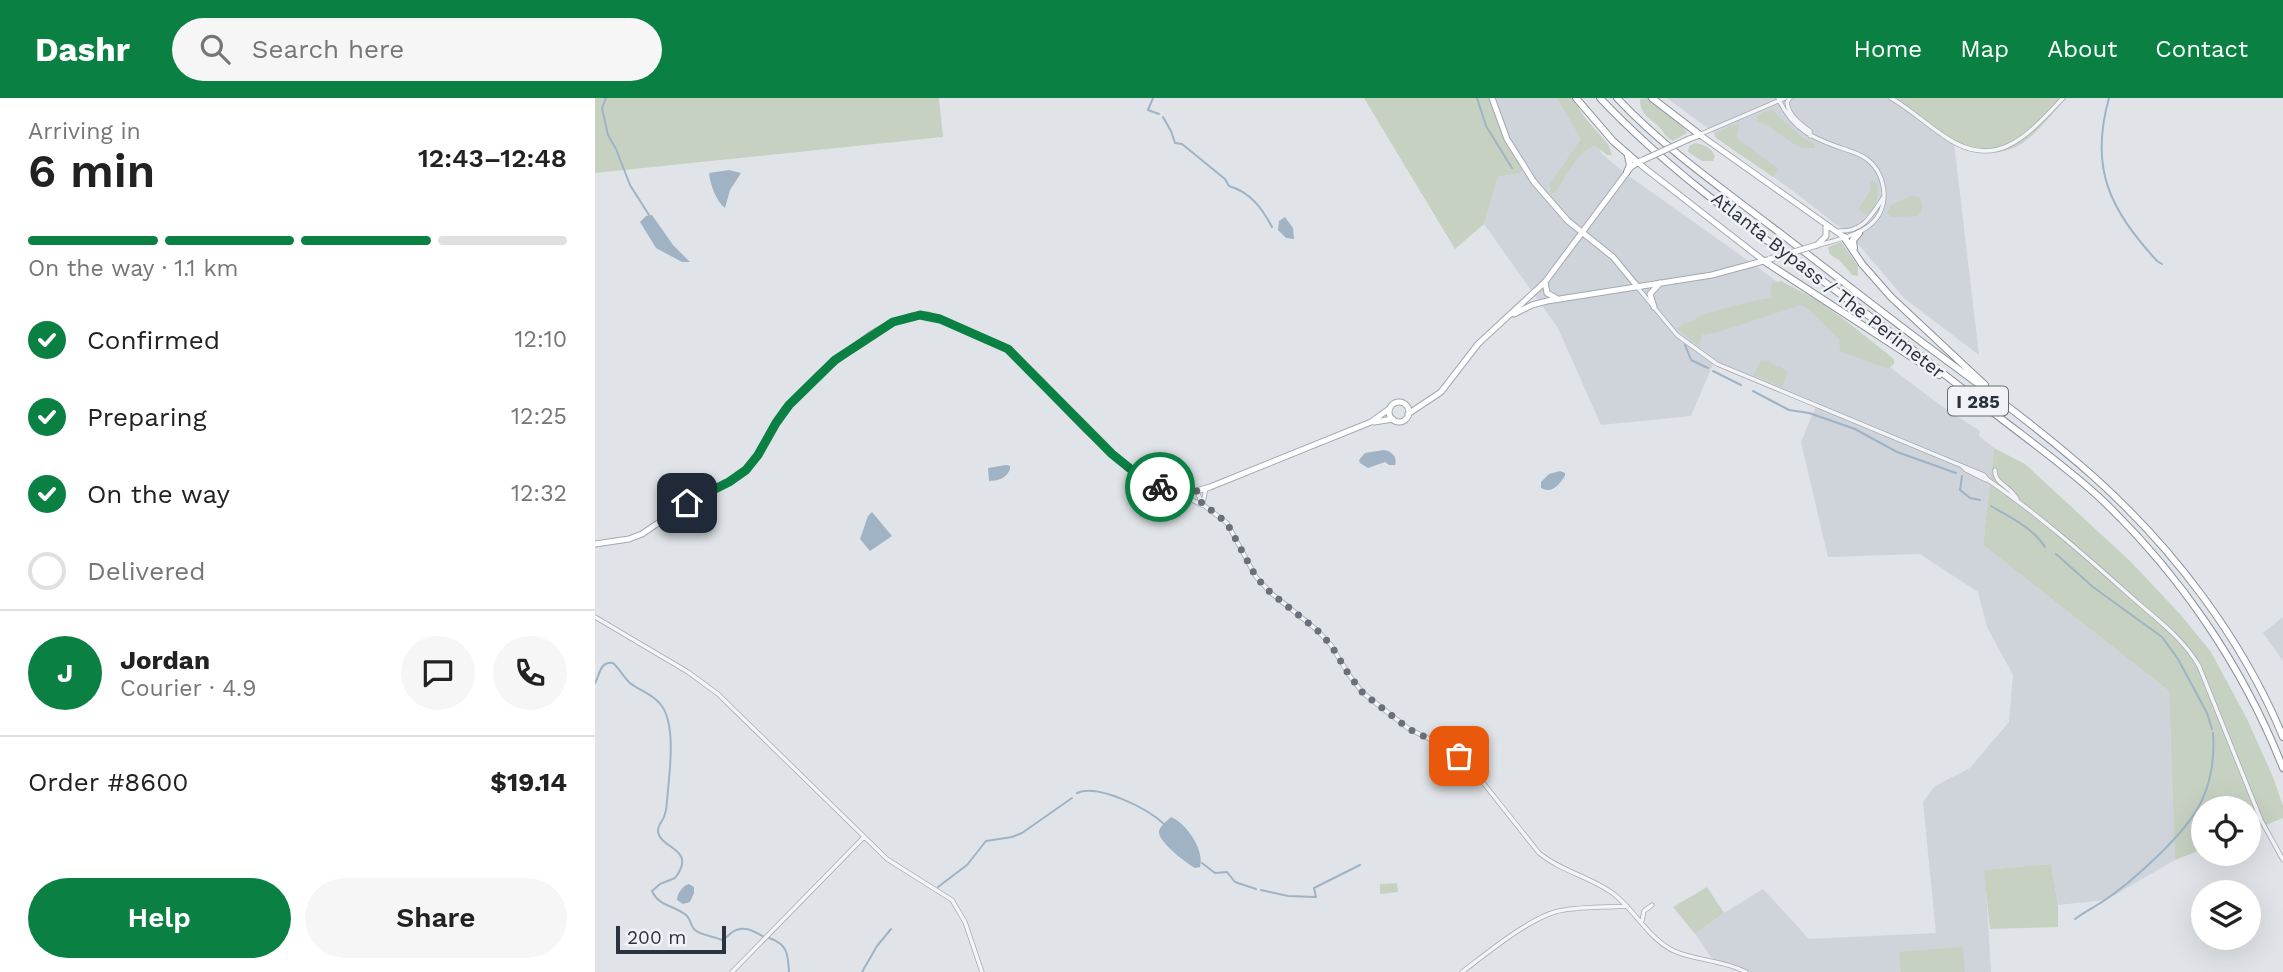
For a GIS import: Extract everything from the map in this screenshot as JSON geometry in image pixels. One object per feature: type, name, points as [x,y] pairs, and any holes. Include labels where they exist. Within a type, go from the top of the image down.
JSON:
[{"type":"highway","points":[[1576,98],[1592,119],[1627,154],[1640,161]]},
{"type":"highway","name":"Atlanta Bypass / The Perimeter","points":[[1600,98],[1663,158],[1784,254],[2030,440],[2098,497],[2158,560],[2204,620],[2253,702],[2283,768]]},
{"type":"highway","name":"Atlanta Bypass / The Perimeter","points":[[1617,98],[1661,140],[1710,180],[1998,399],[2099,482],[2148,531],[2209,607],[2246,664],[2283,737]]},
{"type":"highway","points":[[1652,98],[1699,135]]},
{"type":"highway","points":[[1627,154],[1630,161],[1627,172]]},
{"type":"highway","points":[[1857,257],[1853,242],[1859,233]]},
{"type":"highway","points":[[1844,237],[1891,297],[1959,358],[1998,399]]},
{"type":"highway","points":[[1767,260],[1985,407]]},
{"type":"main road","points":[[1492,98],[1507,139],[1525,170],[1552,204],[1609,254],[1637,286]]},
{"type":"main road","points":[[595,544],[629,539],[647,531],[695,498],[739,476],[758,455],[785,410],[819,374],[871,334],[893,322],[912,316],[940,319],[1008,349],[1112,454],[1145,479],[1161,488],[1177,492],[1197,491],[1371,422],[1393,419],[1402,421],[1448,384],[1478,344],[1545,282],[1627,172],[1640,161],[1699,135],[1844,237]]},
{"type":"main road","points":[[1640,161],[1767,260]]},
{"type":"main road","points":[[1508,317],[1532,305],[1562,298],[1724,272],[1767,260],[1817,245],[1826,236],[1825,223]]},
{"type":"main road","points":[[1545,282],[1548,294],[1562,298]]},
{"type":"main road","points":[[1654,307],[1650,294],[1660,283]]},
{"type":"main road","points":[[1371,422],[1397,402],[1406,405],[1428,400]]},
{"type":"main road","points":[[1406,405],[1408,414]]},
{"type":"main road","points":[[1389,409],[1393,419]]},
{"type":"street","points":[[1764,108],[1769,98]]},
{"type":"street","points":[[1790,98],[1787,108],[1793,117],[1810,131],[1811,136]]},
{"type":"street","points":[[1891,98],[1958,145],[1987,151],[2011,145],[2022,139],[2063,98]]},
{"type":"street","points":[[1699,135],[1781,99],[1792,121],[1811,136],[1859,154],[1870,162],[1881,178],[1884,197],[1883,207],[1875,221],[1859,233],[1817,245]]},
{"type":"street","points":[[1836,230],[1849,230],[1865,222],[1873,215],[1884,197]]},
{"type":"street","points":[[1637,286],[1677,335],[1717,364],[1962,466],[1988,480],[2044,520],[2171,629],[2199,666],[2261,820],[2283,860]]},
{"type":"street","points":[[1995,470],[1994,476],[1997,480],[2013,490],[2018,500]]},
{"type":"street","points":[[1204,505],[1206,488]]},
{"type":"street","points":[[1197,491],[1204,505],[1227,523],[1256,577],[1331,645],[1363,693],[1409,729],[1459,756],[1543,857],[1613,894],[1661,943],[1677,952],[1730,964],[1746,972]]},
{"type":"street","points":[[1177,492],[1204,505]]},
{"type":"street","points":[[595,617],[688,672],[717,693],[894,865],[934,887],[955,904],[965,922],[982,972]]},
{"type":"street","points":[[732,972],[865,837]]},
{"type":"street","points":[[1609,908],[1614,902],[1613,894]]},
{"type":"street","points":[[1642,923],[1642,913],[1652,905]]},
{"type":"street","points":[[1462,972],[1495,947],[1546,915],[1627,906]]},
{"type":"shaded area","points":[[1490,98],[1567,98],[1603,155],[1626,174],[1760,269],[1940,405],[1980,431],[1979,436],[1994,448],[1983,545],[2169,691],[2175,860],[2106,900],[2058,905],[2051,864],[1985,870],[1991,972],[1747,972],[1713,960],[1695,934],[1763,889],[1809,939],[1936,933],[1923,802],[1935,786],[1970,768],[2009,722],[2013,675],[1987,627],[1978,592],[1920,554],[1828,557],[1801,442],[1816,406],[1714,362],[1691,416],[1601,425],[1558,328],[1484,224],[1498,177],[1523,171],[1498,125]]},
{"type":"shaded area","points":[[1667,98],[1900,98],[1898,101],[1954,143],[1979,355],[1905,299],[1852,237]]},
{"type":"shaded area","points":[[2283,617],[2283,661],[2263,633]]},
{"type":"green space","points":[[595,98],[939,98],[943,137],[595,173]]},
{"type":"green space","points":[[1364,98],[1490,98],[1498,125],[1523,171],[1498,177],[1484,224],[1455,249]]},
{"type":"green space","points":[[1557,98],[1572,98],[1608,144],[1612,155],[1607,155],[1596,146],[1590,148],[1578,158],[1555,193],[1551,194],[1550,184],[1581,139]]},
{"type":"green space","points":[[1649,98],[1682,125],[1687,133],[1673,141],[1667,137],[1642,109],[1640,99]]},
{"type":"green space","points":[[1900,98],[2067,98],[2027,140],[2004,151],[1987,153],[1971,150],[1939,134],[1898,101]]},
{"type":"green space","points":[[1772,110],[1803,138],[1814,143],[1815,148],[1797,146],[1757,121],[1757,117],[1763,112]]},
{"type":"green space","points":[[1732,125],[1739,125],[1737,138],[1778,169],[1773,177],[1716,138],[1714,134]]},
{"type":"green space","points":[[1695,143],[1711,150],[1715,156],[1713,161],[1702,161],[1688,152],[1689,146]]},
{"type":"green space","points":[[1872,181],[1877,183],[1877,198],[1872,212],[1866,214],[1859,208],[1871,190]]},
{"type":"green space","points":[[1911,196],[1919,197],[1922,203],[1922,211],[1918,216],[1891,217],[1887,213],[1891,205]]},
{"type":"green space","points":[[1841,242],[1858,266],[1858,276],[1852,275],[1830,253],[1828,247]]},
{"type":"green space","points":[[1781,281],[1817,300],[1850,324],[1894,359],[1894,364],[1888,369],[1840,351],[1839,339],[1801,305],[1702,335],[1697,345],[1677,329],[1705,314],[1773,298],[1770,292],[1772,284]]},
{"type":"green space","points":[[1761,360],[1780,366],[1788,373],[1782,387],[1753,375]]},
{"type":"green space","points":[[1994,448],[2025,464],[2130,561],[2180,614],[2211,652],[2247,719],[2273,777],[2283,806],[2283,818],[2261,827],[2261,796],[2191,796],[2191,854],[2175,860],[2169,691],[1983,545]]},
{"type":"green space","points":[[2051,864],[2058,905],[2058,927],[1990,929],[1984,870]]},
{"type":"green space","points":[[1397,883],[1398,892],[1380,894],[1380,884]]},
{"type":"green space","points":[[1707,887],[1724,913],[1695,934],[1673,907]]},
{"type":"green space","points":[[1963,947],[1965,972],[1901,972],[1899,952]]},
{"type":"water","points":[[729,170],[741,173],[730,190],[725,208],[714,192],[709,173]]},
{"type":"water","points":[[652,215],[673,245],[690,262],[682,262],[656,248],[640,222],[646,216]]},
{"type":"water","points":[[1285,217],[1293,228],[1294,239],[1286,238],[1278,230],[1279,221]]},
{"type":"water","points":[[1384,450],[1396,459],[1395,465],[1385,462],[1368,468],[1360,463],[1359,460],[1365,453]]},
{"type":"water","points":[[1010,466],[1007,475],[999,480],[989,481],[988,468]]},
{"type":"water","points":[[1560,471],[1565,473],[1565,476],[1558,485],[1549,490],[1541,488],[1541,482],[1549,474]]},
{"type":"water","points":[[872,512],[892,536],[870,551],[860,539]]},
{"type":"water","points":[[1171,817],[1183,825],[1193,838],[1200,853],[1200,867],[1195,868],[1185,862],[1160,835],[1159,831]]},
{"type":"water","points":[[689,884],[694,887],[694,893],[690,902],[683,904],[677,898]]},
{"type":"waterway","points":[[606,98],[602,108],[608,135],[630,185],[649,215]]},
{"type":"waterway","points":[[1153,98],[1148,110],[1159,114]]},
{"type":"waterway","points":[[1477,98],[1486,126],[1512,168]]},
{"type":"waterway","points":[[2109,98],[2101,146],[2108,187],[2127,224],[2162,264]]},
{"type":"waterway","points":[[1163,117],[1175,143],[1182,144],[1225,179],[1229,186],[1249,197],[1260,207],[1272,227]]},
{"type":"waterway","points":[[1685,345],[1691,360],[1708,368]]},
{"type":"waterway","points":[[1713,371],[1741,385]]},
{"type":"waterway","points":[[1753,391],[1789,410],[1809,413],[1855,429],[1897,452],[1956,473]]},
{"type":"waterway","points":[[1962,476],[1960,490],[1970,498],[1980,500]]},
{"type":"waterway","points":[[1991,506],[2028,529],[2045,547]]},
{"type":"waterway","points":[[2056,554],[2093,587],[2162,637],[2178,659],[2207,713],[2212,729]]},
{"type":"waterway","points":[[595,683],[603,666],[613,663],[630,683],[658,701],[666,714],[669,725],[670,765],[666,809],[658,831],[660,837],[680,855],[682,861],[675,878],[660,884],[652,891],[655,896],[687,916],[694,929],[701,934],[722,940],[735,930],[744,929],[764,937]]},
{"type":"waterway","points":[[2075,919],[2114,894],[2184,828],[2194,814],[2210,778],[2213,733]]},
{"type":"waterway","points":[[1077,793],[1086,791],[1110,794],[1147,811],[1164,824]]},
{"type":"waterway","points":[[938,887],[967,865],[986,841],[1022,833],[1072,798]]},
{"type":"waterway","points":[[1202,863],[1215,873],[1227,872],[1235,882],[1256,889]]},
{"type":"waterway","points":[[1261,890],[1288,896],[1316,897],[1314,888],[1360,865]]},
{"type":"waterway","points":[[862,972],[877,946],[891,929]]},
{"type":"waterway","points":[[769,938],[780,943],[786,951],[789,972]]},
{"type":"way so far","points":[[1160,487],[1180,493],[1197,491],[1201,502],[1227,523],[1256,577],[1271,593],[1306,619],[1331,645],[1363,693],[1409,729],[1459,756]]},
{"type":"route","points":[[687,503],[713,491],[746,470],[789,405],[835,360],[893,322],[920,315],[940,319],[1008,349],[1112,454],[1138,475],[1160,487]]}]
